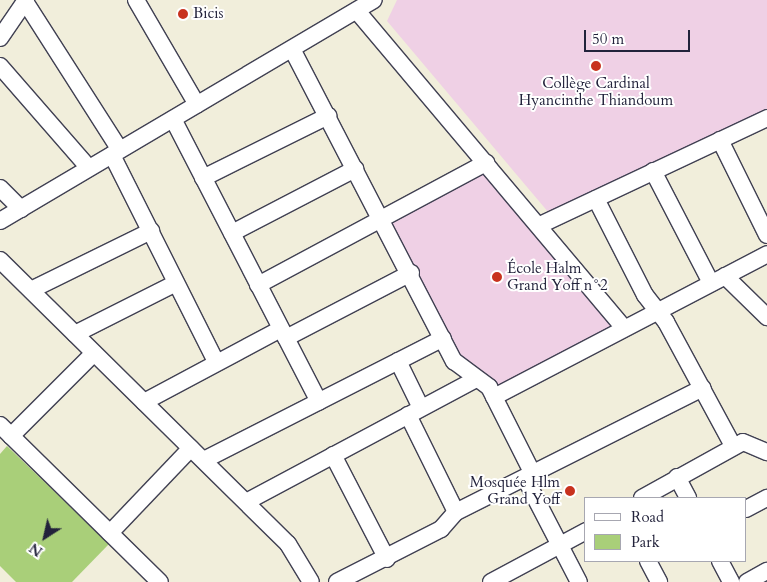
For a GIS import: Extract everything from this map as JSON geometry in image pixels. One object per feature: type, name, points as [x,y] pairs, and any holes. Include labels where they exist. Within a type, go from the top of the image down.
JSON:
[{"type":"street","points":[[136,0],[197,105]]},
{"type":"street","points":[[0,221],[373,0]]},
{"type":"street","points":[[0,38],[26,2],[116,153],[151,231],[216,362]]},
{"type":"street","points":[[357,11],[540,225],[624,328]]},
{"type":"street","points":[[292,49],[384,221],[460,370],[476,379],[494,397],[560,545],[579,582]]},
{"type":"street","points":[[0,66],[89,168]]},
{"type":"street","points":[[204,178],[328,116]]},
{"type":"street","points":[[540,225],[767,118]]},
{"type":"street","points":[[173,119],[318,402]]},
{"type":"street","points":[[720,140],[767,235]]},
{"type":"street","points":[[258,285],[384,221],[486,163]]},
{"type":"street","points":[[232,233],[355,169]]},
{"type":"street","points":[[653,171],[718,280],[767,317]]},
{"type":"street","points":[[0,188],[21,208]]},
{"type":"street","points":[[596,199],[657,311],[703,388],[733,446]]},
{"type":"street","points":[[31,290],[151,231]]},
{"type":"street","points":[[494,397],[767,254]]},
{"type":"street","points":[[0,260],[288,544],[311,582]]},
{"type":"street","points":[[144,402],[216,362],[283,334],[411,273]]},
{"type":"street","points":[[75,334],[176,283]]},
{"type":"street","points":[[204,460],[443,338]]},
{"type":"street","points":[[94,353],[6,431],[160,582]]},
{"type":"street","points":[[398,361],[414,412],[456,512]]},
{"type":"street","points":[[246,502],[476,379]]},
{"type":"street","points":[[337,582],[386,559],[441,529],[456,512],[703,388]]},
{"type":"street","points":[[644,497],[743,442],[767,452]]},
{"type":"street","points":[[110,533],[190,448]]},
{"type":"street","points":[[333,455],[386,559]]},
{"type":"street","points":[[677,477],[687,497]]},
{"type":"street","points":[[747,508],[767,498]]},
{"type":"street","points":[[491,582],[584,532]]},
{"type":"street","points":[[649,562],[659,582]]},
{"type":"street","points":[[720,562],[730,582]]},
{"type":"street","points":[[747,582],[767,571]]},
{"type":"shaded area","name":"Collège Cardinal Hyancinthe Thiandoum","points":[[397,0],[767,0],[767,111],[549,213],[387,21]]},
{"type":"shaded area","name":"École Halm Grand Yoff n°2","points":[[485,168],[619,327],[495,392],[457,359],[389,223]]},
{"type":"green space","points":[[7,446],[109,544],[72,582],[16,582],[0,566],[0,454]]},
{"type":"place","name":"Bicis","points":[[183,14]]},
{"type":"place","name":"Collège Cardinal Hyancinthe Thiandoum","points":[[596,66]]},
{"type":"place","name":"École Halm Grand Yoff n°2","points":[[497,277]]},
{"type":"place","name":"Mosquée Hlm Grand Yoff","points":[[570,491]]}]
